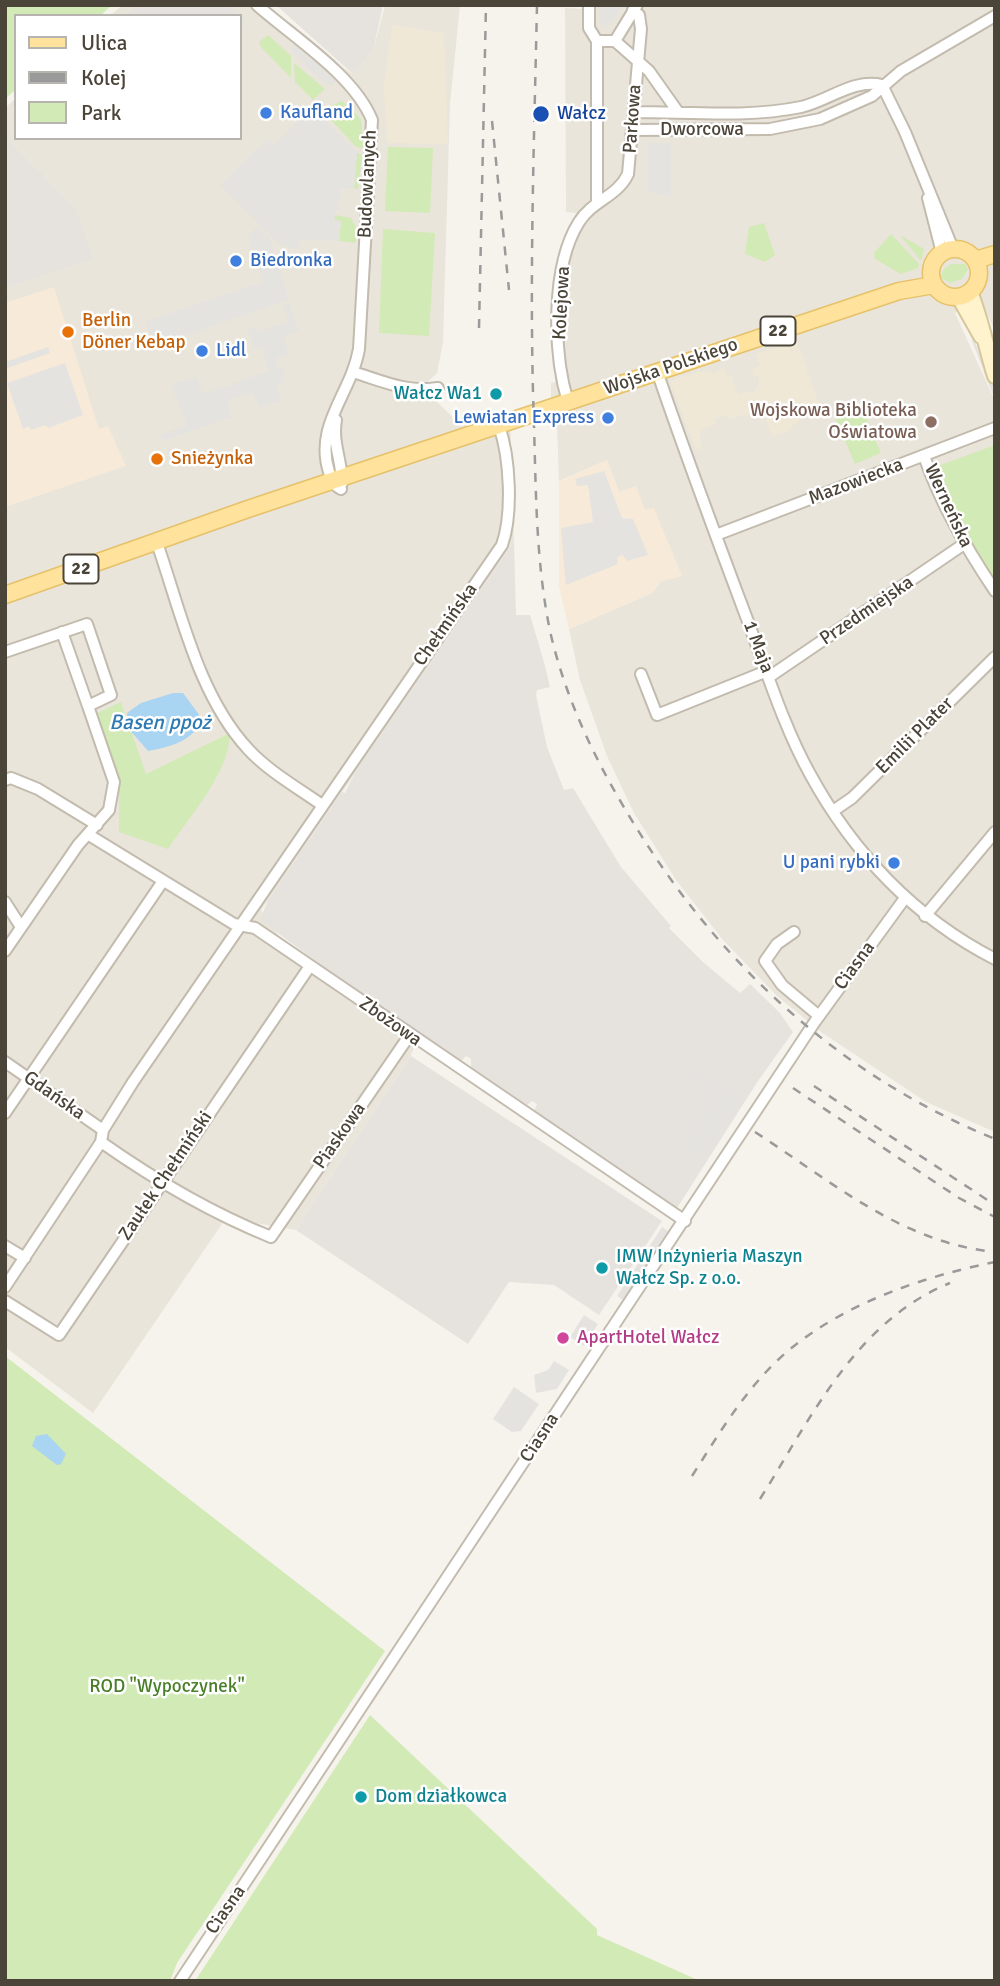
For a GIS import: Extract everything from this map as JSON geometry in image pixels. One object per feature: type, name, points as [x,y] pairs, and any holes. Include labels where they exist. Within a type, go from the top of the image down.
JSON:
[{"type":"main road","points":[[983,266],[962,250],[948,251],[932,265],[933,279],[949,297],[964,295],[976,286],[983,266],[995,254]]},
{"type":"main road","name":"Wojska Polskiego","points":[[5,595],[200,529],[252,519],[374,468],[933,279]]},
{"type":"main road","name":"Wojska Polskiego","points":[[339,483],[409,466],[483,432]]},
{"type":"street","name":"Budowlanych","points":[[257,5],[346,82],[365,104],[372,120],[359,349],[353,372],[329,423],[323,449],[339,483]]},
{"type":"street","points":[[589,5],[589,28],[597,41],[597,201]]},
{"type":"street","name":"Parkowa","points":[[597,201],[613,195],[628,174],[634,130],[636,62],[640,52],[641,29],[635,8],[615,41],[636,62],[649,71],[678,112]]},
{"type":"street","name":"Dworcowa","points":[[634,130],[770,130],[797,125],[840,111],[872,96],[882,86],[995,16]]},
{"type":"street","points":[[597,41],[615,41]]},
{"type":"street","name":"Dworcowa","points":[[635,112],[769,112],[817,102],[862,83],[882,86]]},
{"type":"street","points":[[882,86],[909,141],[948,251]]},
{"type":"street","name":"Dworcowa","points":[[769,112],[770,130]]},
{"type":"street","name":"Kolejowa","points":[[568,402],[560,367],[560,272],[579,223],[597,201]]},
{"type":"street","points":[[964,295],[984,340],[995,376]]},
{"type":"street","name":"1 Maja","points":[[657,371],[768,674],[809,772],[858,846],[925,916]]},
{"type":"street","points":[[353,372],[401,388],[419,391],[438,388]]},
{"type":"street","name":"Budowlanych","points":[[338,407],[333,438],[339,458],[339,483]]},
{"type":"street","name":"Chełmińska","points":[[242,925],[502,545],[508,516],[505,446],[499,426]]},
{"type":"street","name":"Mazowiecka","points":[[716,535],[995,428]]},
{"type":"street","name":"Werneńska","points":[[924,456],[934,485],[964,544],[995,591]]},
{"type":"street","points":[[339,458],[353,465],[374,468]]},
{"type":"street","points":[[157,543],[200,666],[227,720],[250,751],[322,805]]},
{"type":"street","name":"Przedmiejska","points":[[641,674],[657,715],[768,674],[964,544]]},
{"type":"street","points":[[5,652],[87,624],[111,695],[88,706]]},
{"type":"street","points":[[5,951],[78,845],[109,810],[114,782],[62,632]]},
{"type":"street","name":"Emilii Plater","points":[[833,811],[852,798],[995,657]]},
{"type":"street","points":[[5,780],[11,778],[38,789],[97,825]]},
{"type":"street","points":[[995,832],[925,916],[960,941],[995,959]]},
{"type":"street","name":"Zbożowa","points":[[89,835],[234,924],[255,928],[409,1036],[685,1221]]},
{"type":"street","points":[[5,1114],[163,881]]},
{"type":"street","name":"Ciasna","points":[[180,1981],[819,1016],[905,898]]},
{"type":"street","points":[[5,902],[21,927]]},
{"type":"street","points":[[5,1287],[242,925]]},
{"type":"street","points":[[793,932],[777,944],[765,961],[782,985],[819,1016]]},
{"type":"street","name":"Zaułek Chełmiński","points":[[5,1301],[59,1335],[310,966]]},
{"type":"street","name":"Piaskowa","points":[[271,1237],[409,1036]]},
{"type":"street","name":"Gdańska","points":[[5,1062],[29,1078],[160,1183],[203,1207],[271,1237]]},
{"type":"street","points":[[5,1246],[24,1258]]},
{"type":"shaded area","points":[[122,5],[247,5],[353,74],[373,51],[385,5],[460,5],[450,104],[443,342],[437,373],[424,385],[432,397],[462,426],[510,411],[514,542],[261,910],[279,936],[418,1034],[411,1056],[296,1230],[226,1218],[93,1413],[5,1347],[5,288],[92,259],[76,208],[5,136],[5,108],[14,100],[14,140],[242,140],[242,14],[112,14]]},
{"type":"shaded area","points":[[137,5],[231,5],[239,14],[127,14]]},
{"type":"shaded area","points":[[276,5],[383,5],[373,51],[353,74]]},
{"type":"shaded area","points":[[584,5],[995,5],[995,331],[979,295],[955,313],[995,401],[995,1132],[926,1102],[821,1032],[777,996],[723,940],[676,880],[634,813],[607,756],[580,680],[569,629],[652,593],[661,581],[682,576],[645,511],[619,492],[607,460],[559,481],[557,424],[551,400],[551,383],[555,382],[554,274],[576,213],[566,212],[565,8],[584,9]]},
{"type":"shaded area","points":[[599,5],[624,5],[613,21],[604,27],[599,21]]},
{"type":"shaded area","points":[[392,25],[444,33],[448,144],[387,143],[384,86]]},
{"type":"shaded area","points":[[293,43],[336,81],[331,86],[312,72],[292,51]]},
{"type":"shaded area","points":[[313,108],[357,153],[354,188],[342,188],[334,220],[341,221],[339,241],[300,240],[298,249],[280,245],[220,185],[267,139],[273,145]]},
{"type":"shaded area","points":[[5,136],[76,208],[93,259],[5,288]]},
{"type":"shaded area","points":[[648,143],[671,143],[671,197],[648,192]]},
{"type":"shaded area","points":[[258,226],[270,238],[289,300],[155,346],[145,322],[263,282],[248,236]]},
{"type":"shaded area","points":[[54,287],[99,429],[108,426],[126,466],[5,507],[5,303]]},
{"type":"shaded area","points":[[289,303],[299,331],[284,336],[289,354],[275,359],[278,368],[284,366],[286,374],[283,375],[285,381],[276,385],[281,400],[259,408],[253,392],[227,401],[232,417],[162,441],[160,435],[187,425],[171,385],[196,377],[203,394],[269,371],[262,348],[255,349],[247,329],[255,326],[258,332],[289,322],[283,305]]},
{"type":"shaded area","points":[[973,337],[995,390],[995,400],[972,341]]},
{"type":"shaded area","points":[[797,341],[820,407],[793,425],[789,431],[772,436],[763,411],[729,419],[727,415],[714,419],[716,424],[699,430],[701,448],[696,450],[670,381],[697,372],[710,371],[713,375],[724,367],[727,376],[731,375],[738,395],[749,391],[750,394],[759,387],[759,376],[755,377],[752,369],[760,365],[756,354]]},
{"type":"shaded area","points":[[48,347],[50,353],[5,369],[5,362]]},
{"type":"shaded area","points":[[65,363],[83,415],[48,428],[46,425],[31,430],[29,426],[23,429],[7,383]]},
{"type":"shaded area","points":[[607,460],[619,492],[636,486],[645,510],[654,508],[682,576],[661,581],[652,593],[569,629],[559,587],[559,481]]},
{"type":"shaded area","points":[[604,471],[622,518],[633,519],[648,555],[627,561],[623,555],[617,557],[618,564],[566,585],[561,528],[593,522],[588,485],[577,486],[575,479]]},
{"type":"shaded area","points":[[514,542],[516,615],[530,615],[544,662],[550,687],[537,690],[536,695],[547,747],[564,790],[573,788],[621,867],[671,926],[669,928],[703,962],[740,993],[750,984],[780,1013],[793,1032],[758,1081],[677,1208],[534,1111],[537,1104],[532,1101],[527,1105],[471,1067],[471,1059],[466,1056],[461,1061],[452,1056],[377,1006],[260,920],[268,900],[342,792],[345,793],[356,771]]},
{"type":"shaded area","points":[[411,1056],[662,1221],[599,1315],[554,1285],[509,1282],[468,1344],[296,1230]]},
{"type":"shaded area","points":[[696,1067],[741,1103],[702,1159],[682,1145],[715,1096],[690,1073]]},
{"type":"shaded area","points":[[662,1227],[668,1231],[623,1300],[617,1296]]},
{"type":"shaded area","points":[[584,1315],[598,1324],[584,1346],[570,1337]]},
{"type":"shaded area","points":[[554,1361],[569,1370],[557,1389],[536,1393],[534,1375],[548,1370]]},
{"type":"shaded area","points":[[514,1387],[539,1404],[521,1431],[512,1432],[493,1419]]},
{"type":"green space","points":[[5,5],[112,5],[102,14],[14,14],[14,91],[5,99]]},
{"type":"green space","points":[[268,35],[291,56],[291,78],[261,47],[259,42]]},
{"type":"green space","points":[[294,63],[325,89],[313,100],[295,82]]},
{"type":"green space","points":[[342,101],[361,119],[364,148],[356,147],[322,110]]},
{"type":"green space","points":[[388,147],[433,148],[430,213],[385,211]]},
{"type":"green space","points":[[357,153],[362,155],[358,189],[354,188]]},
{"type":"green space","points":[[335,215],[351,218],[356,227],[356,243],[339,241],[341,222],[334,220]]},
{"type":"green space","points":[[764,223],[775,255],[765,262],[745,254],[749,227]]},
{"type":"green space","points":[[383,229],[435,233],[429,336],[379,333]]},
{"type":"green space","points":[[891,234],[919,264],[918,268],[901,274],[875,259],[874,253]]},
{"type":"green space","points":[[900,235],[924,249],[921,261]]},
{"type":"green space","points":[[951,264],[965,264],[968,269],[962,279],[950,283],[940,277],[944,269]]},
{"type":"green space","points":[[860,404],[881,453],[855,464],[834,415]]},
{"type":"green space","points":[[995,445],[995,582],[971,550],[938,466]]},
{"type":"green space","points":[[121,702],[146,774],[230,733],[228,748],[216,779],[168,849],[119,832],[119,777],[97,713]]},
{"type":"green space","name":"ROD \"Wypoczynek\"","points":[[5,1356],[385,1651],[177,1963],[170,1981],[5,1981]]},
{"type":"green space","points":[[370,1715],[597,1929],[597,1935],[700,1981],[195,1981]]},
{"type":"water","name":"Basen ppoż","points":[[173,693],[183,693],[200,716],[200,725],[183,740],[148,751],[128,728],[127,713],[141,703]]},
{"type":"water","points":[[47,1434],[66,1454],[61,1464],[57,1465],[32,1446],[36,1436]]},
{"type":"railway","points":[[479,328],[486,5]]},
{"type":"railway","points":[[537,5],[532,320],[538,528],[550,631],[581,726],[628,814],[662,867],[740,964],[784,1007],[832,1046],[883,1081],[937,1112],[995,1139]]},
{"type":"railway","points":[[492,121],[509,290]]},
{"type":"railway","points":[[814,1086],[995,1205]]},
{"type":"railway","points":[[793,1088],[959,1198],[995,1217]]},
{"type":"railway","points":[[755,1132],[840,1189],[898,1223],[961,1246],[995,1252]]},
{"type":"railway","points":[[692,1476],[755,1384],[789,1350],[814,1331],[872,1300],[902,1288],[933,1277],[995,1262]]},
{"type":"railway","points":[[760,1499],[818,1405],[862,1347],[888,1321],[917,1300],[950,1283]]},
{"type":"place","name":"Kaufland","points":[[266,113]]},
{"type":"place","name":"Wałcz","points":[[541,114]]},
{"type":"place","name":"Biedronka","points":[[236,261]]},
{"type":"place","name":"Berlin Döner Kebap","points":[[68,332]]},
{"type":"place","name":"Lidl","points":[[202,351]]},
{"type":"place","name":"Wałcz Wa1","points":[[496,394]]},
{"type":"place","name":"Lewiatan Express","points":[[608,418]]},
{"type":"place","name":"Wojskowa Biblioteka Oświatowa","points":[[931,422]]},
{"type":"place","name":"Snieżynka","points":[[157,459]]},
{"type":"place","name":"U pani rybki","points":[[894,863]]},
{"type":"place","name":"IMW Inżynieria Maszyn Wałcz Sp. z o.o.","points":[[602,1268]]},
{"type":"place","name":"ApartHotel Wałcz","points":[[563,1338]]},
{"type":"place","name":"Dom działkowca","points":[[361,1797]]}]
